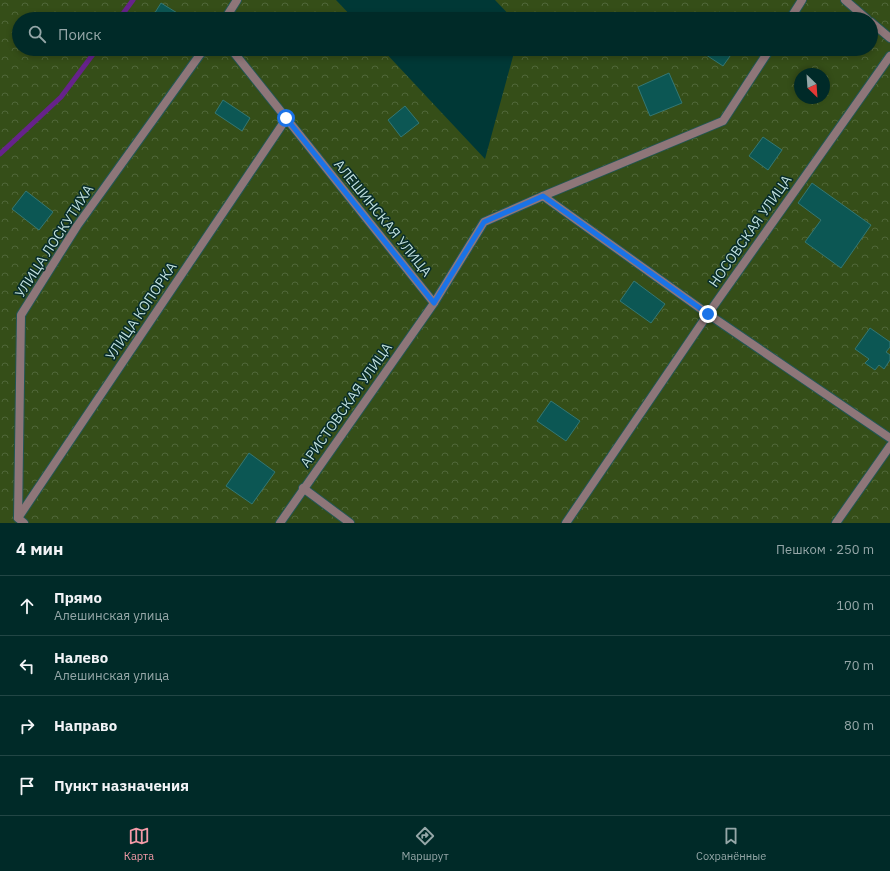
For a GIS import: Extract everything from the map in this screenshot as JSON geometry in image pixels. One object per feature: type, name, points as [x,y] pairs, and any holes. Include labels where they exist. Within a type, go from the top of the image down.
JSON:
[{"type":"street","points":[[229,12],[237,0]]},
{"type":"street","points":[[794,12],[802,0]]},
{"type":"street","points":[[844,0],[859,12]]},
{"type":"street","points":[[878,28],[890,38]]},
{"type":"street","name":"УЛИЦА ЛОСКУТИХА","points":[[21,520],[21,315],[77,226],[199,56]]},
{"type":"street","name":"АЛЕШИНСКАЯ УЛИЦА","points":[[237,56],[434,303],[484,222],[723,121],[765,56]]},
{"type":"street","name":"НОСОВСКАЯ УЛИЦА","points":[[566,523],[708,314],[890,56]]},
{"type":"street","name":"УЛИЦА КОПОРКА","points":[[21,520],[286,118]]},
{"type":"street","points":[[543,196],[708,314],[890,438]]},
{"type":"street","name":"АРИСТОВСКАЯ УЛИЦА","points":[[280,523],[303,488],[434,303]]},
{"type":"street","points":[[836,523],[890,446]]},
{"type":"street","points":[[303,488],[350,523]]},
{"type":"green space","points":[[0,0],[336,0],[347,12],[12,12],[12,56],[389,56],[485,159],[513,56],[878,56],[878,12],[506,12],[495,0],[890,0],[890,523],[0,523]]},
{"type":"building","points":[[161,3],[176,12],[155,12]]},
{"type":"building","points":[[708,56],[730,56],[723,66]]},
{"type":"building","points":[[669,73],[682,103],[650,116],[638,87]]},
{"type":"building","points":[[223,100],[250,118],[242,131],[215,113]]},
{"type":"building","points":[[405,106],[419,123],[401,137],[388,120]]},
{"type":"building","points":[[763,137],[782,150],[768,170],[749,156]]},
{"type":"building","points":[[812,183],[871,225],[841,268],[805,242],[821,220],[798,203]]},
{"type":"building","points":[[26,191],[53,212],[39,230],[12,209]]},
{"type":"building","points":[[634,281],[665,304],[651,323],[620,301]]},
{"type":"building","points":[[870,328],[890,342],[890,347],[886,352],[890,355],[890,360],[884,369],[879,365],[875,370],[865,363],[869,359],[855,349]]},
{"type":"building","points":[[551,401],[580,421],[566,441],[537,421]]},
{"type":"building","points":[[249,453],[275,472],[252,504],[226,486]]},
{"type":"waterway","points":[[124,12],[133,0]]},
{"type":"waterway","points":[[0,154],[61,97],[92,56]]},
{"type":"route","points":[[286,118],[434,303],[484,222],[543,196],[708,314]]}]
